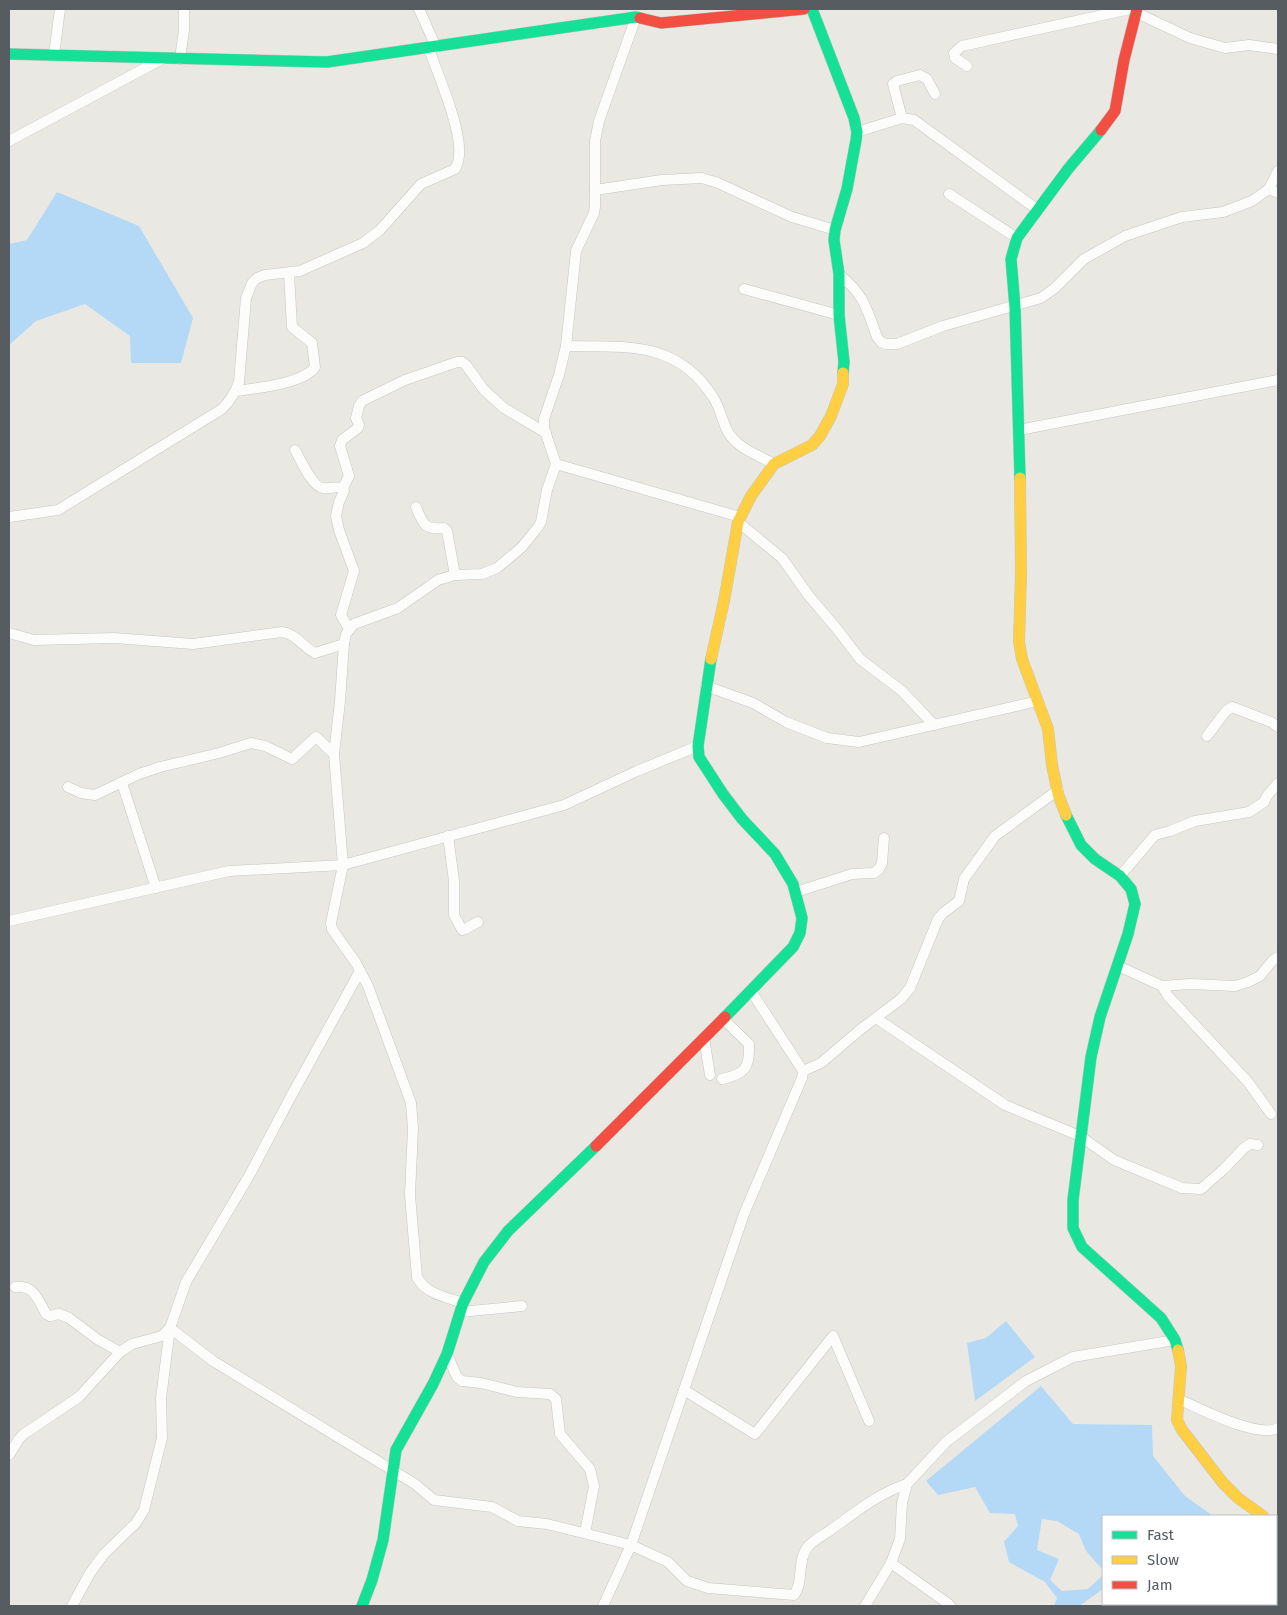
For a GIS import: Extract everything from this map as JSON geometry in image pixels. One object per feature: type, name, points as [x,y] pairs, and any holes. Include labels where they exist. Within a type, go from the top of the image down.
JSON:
[{"type":"street","points":[[54,55],[60,9]]},
{"type":"street","points":[[180,59],[184,30],[184,9]]},
{"type":"street","points":[[9,518],[58,510],[222,409],[230,401],[239,382],[248,290],[252,283],[257,278],[265,275],[300,271],[363,243],[380,230],[421,184],[450,172],[459,164],[460,157],[454,118],[437,73],[432,48],[419,9]]},
{"type":"street","points":[[9,54],[327,62],[636,17],[661,23],[804,9]]},
{"type":"street","points":[[362,1606],[372,1580],[383,1540],[396,1450],[428,1396],[447,1354],[461,1308],[484,1262],[508,1231],[654,1089],[751,991],[793,946],[800,933],[802,918],[793,884],[775,854],[739,814],[706,769],[699,757],[698,746],[708,670],[724,601],[739,520],[751,496],[774,464],[812,445],[820,436],[831,416],[843,384],[844,359],[839,315],[839,274],[834,240],[835,230],[847,189],[857,132],[854,118],[812,9]]},
{"type":"street","points":[[967,66],[955,58],[954,53],[962,46],[1135,10],[1183,35],[1225,48],[1249,46],[1278,49]]},
{"type":"street","points":[[1135,10],[1115,110],[1017,238],[1011,259],[1015,307],[1019,430],[1021,573],[1019,642],[1022,659],[1048,729],[1052,764],[1058,790],[1069,822],[1081,845],[1095,859],[1120,876],[1131,889],[1135,904],[1118,966],[1100,1017],[1091,1057],[1073,1200],[1073,1228],[1082,1247],[1161,1318],[1176,1340],[1181,1366],[1177,1420],[1182,1430],[1223,1483],[1238,1498],[1262,1515]]},
{"type":"street","points":[[522,1306],[461,1308],[431,1292],[420,1283],[417,1277],[410,1195],[413,1128],[411,1103],[368,986],[332,929],[331,923],[343,865],[334,754],[344,644],[349,629],[362,620],[398,608],[438,580],[455,575],[490,572],[526,542],[541,522],[546,496],[556,464],[546,433],[544,418],[559,375],[566,346],[574,260],[579,243],[594,213],[595,141],[598,120],[636,17]]},
{"type":"street","points":[[9,141],[165,58]]},
{"type":"street","points":[[902,118],[894,93],[893,84],[896,81],[920,75],[927,79],[935,94]]},
{"type":"street","points":[[857,132],[902,118],[914,120],[1038,210]]},
{"type":"street","points":[[839,274],[854,286],[863,299],[881,342],[897,344],[943,326],[1015,307],[1048,294],[1084,258],[1125,236],[1182,217],[1229,210],[1273,191],[1278,171]]},
{"type":"street","points":[[595,190],[662,180],[702,178],[718,183],[792,217],[835,230]]},
{"type":"street","points":[[949,194],[1017,238]]},
{"type":"street","points":[[236,391],[286,383],[311,372],[315,367],[312,343],[292,326],[289,273]]},
{"type":"street","points":[[744,289],[839,315]]},
{"type":"street","points":[[566,346],[637,347],[654,350],[673,359],[702,382],[714,398],[728,432],[734,441],[774,464]]},
{"type":"street","points":[[349,629],[341,615],[354,571],[339,530],[336,516],[344,491],[343,488],[349,476],[340,446],[360,425],[356,418],[362,401],[405,380],[457,362],[462,362],[484,390],[504,408],[546,433]]},
{"type":"street","points":[[1019,430],[1278,380]]},
{"type":"street","points":[[295,450],[315,484],[322,488],[343,488]]},
{"type":"street","points":[[556,464],[739,520],[782,558],[809,596],[838,629],[860,659],[902,691],[934,725]]},
{"type":"street","points":[[416,507],[422,524],[427,527],[444,528],[447,531],[455,575]]},
{"type":"street","points":[[9,634],[34,640],[114,638],[193,644],[282,632],[288,633],[315,653],[344,644]]},
{"type":"street","points":[[706,686],[753,703],[786,722],[827,738],[859,742],[1038,701]]},
{"type":"street","points":[[1207,736],[1226,712],[1232,708],[1271,722],[1278,727]]},
{"type":"street","points":[[68,787],[81,793],[95,795],[139,774],[160,767],[219,753],[251,743],[265,746],[292,759],[316,736],[334,754]]},
{"type":"street","points":[[9,922],[229,872],[343,865],[564,805],[637,771],[698,746]]},
{"type":"street","points":[[122,783],[156,888]]},
{"type":"street","points":[[1120,876],[1155,835],[1195,821],[1249,812],[1264,802],[1278,783]]},
{"type":"street","points":[[803,1070],[821,1063],[901,999],[910,988],[938,920],[943,913],[959,901],[964,878],[995,836],[1058,790]]},
{"type":"street","points":[[448,836],[454,881],[454,915],[462,930],[478,922]]},
{"type":"street","points":[[796,892],[852,874],[874,873],[882,863],[884,838]]},
{"type":"street","points":[[1118,966],[1162,986],[1190,984],[1235,986],[1260,976],[1272,961],[1278,957]]},
{"type":"street","points":[[72,1606],[90,1573],[104,1554],[136,1523],[144,1510],[162,1438],[161,1398],[170,1328],[186,1282],[249,1176],[360,971]]},
{"type":"street","points":[[1162,986],[1168,996],[1248,1082],[1271,1114]]},
{"type":"street","points":[[603,1606],[632,1544],[744,1214],[802,1078],[803,1070],[751,991]]},
{"type":"street","points":[[876,1018],[1006,1105],[1080,1136],[1114,1160],[1182,1188],[1201,1189],[1244,1148],[1250,1144],[1258,1145]]},
{"type":"street","points":[[722,1079],[738,1076],[745,1069],[749,1057],[749,1044],[723,1019]]},
{"type":"street","points":[[704,1038],[710,1076]]},
{"type":"street","points":[[15,1288],[24,1286],[33,1291],[46,1314],[50,1316],[59,1314],[69,1318],[120,1352]]},
{"type":"street","points":[[9,1455],[18,1439],[79,1397],[120,1352],[132,1344],[162,1336],[170,1328]]},
{"type":"street","points":[[170,1328],[213,1361],[416,1484],[434,1500],[492,1507],[518,1521],[547,1524],[632,1544],[668,1562],[688,1580],[708,1588],[794,1595],[797,1591],[807,1548],[890,1490],[907,1484],[946,1442],[1026,1381],[1044,1370],[1074,1357],[1176,1340]]},
{"type":"street","points":[[684,1390],[755,1434],[832,1336],[869,1422]]},
{"type":"street","points":[[447,1354],[457,1377],[462,1381],[481,1382],[517,1392],[550,1394],[556,1399],[560,1434],[590,1468],[594,1486],[585,1533]]},
{"type":"street","points":[[1178,1399],[1236,1424],[1269,1431],[1278,1428]]},
{"type":"street","points":[[866,1606],[891,1563],[900,1539],[902,1503],[907,1484]]},
{"type":"street","points":[[891,1563],[950,1604]]},
{"type":"water","points":[[57,192],[139,226],[193,318],[181,363],[131,363],[130,336],[85,304],[36,321],[9,345],[9,244],[27,240]]},
{"type":"water","points":[[1006,1321],[1035,1357],[975,1401],[967,1343],[986,1338]]},
{"type":"water","points":[[1041,1386],[1073,1424],[1152,1425],[1153,1456],[1185,1496],[1212,1515],[1102,1515],[1102,1569],[1086,1551],[1079,1534],[1057,1521],[1042,1519],[1037,1550],[1059,1559],[1050,1580],[1062,1591],[1088,1589],[1102,1576],[1102,1590],[1079,1606],[1054,1606],[1057,1598],[1045,1582],[1009,1562],[1004,1542],[1018,1526],[1015,1514],[990,1513],[975,1487],[938,1495],[926,1481]]},
{"type":"traffic: fast","points":[[812,9],[854,118],[857,132],[847,189],[835,230],[834,240],[839,274],[839,315],[844,362],[843,373]]},
{"type":"traffic: fast","points":[[9,54],[327,62],[636,17],[640,18]]},
{"type":"traffic: fast","points":[[1020,478],[1015,307],[1011,259],[1017,238],[1068,169],[1101,130]]},
{"type":"traffic: fast","points":[[711,659],[698,746],[699,757],[742,819],[775,854],[793,884],[802,918],[800,933],[793,947],[725,1017]]},
{"type":"traffic: fast","points":[[1066,815],[1081,845],[1095,859],[1120,876],[1131,889],[1135,904],[1128,934],[1100,1017],[1091,1057],[1073,1200],[1073,1228],[1082,1247],[1161,1318],[1175,1340],[1178,1350]]},
{"type":"traffic: fast","points":[[362,1606],[372,1580],[383,1540],[396,1450],[433,1384],[447,1354],[463,1303],[484,1262],[508,1231],[596,1146]]},
{"type":"traffic: slow","points":[[711,659],[724,601],[738,522],[751,496],[774,464],[812,445],[820,436],[831,416],[843,384],[843,373]]},
{"type":"traffic: slow","points":[[1020,478],[1021,573],[1019,642],[1022,659],[1048,729],[1052,765],[1058,794],[1066,815]]},
{"type":"traffic: slow","points":[[1178,1350],[1181,1366],[1177,1420],[1182,1430],[1223,1483],[1238,1498],[1262,1515]]},
{"type":"traffic: jam","points":[[640,18],[661,23],[804,9]]},
{"type":"traffic: jam","points":[[1101,130],[1115,111],[1124,60],[1137,9]]},
{"type":"traffic: jam","points":[[596,1146],[725,1017]]}]
